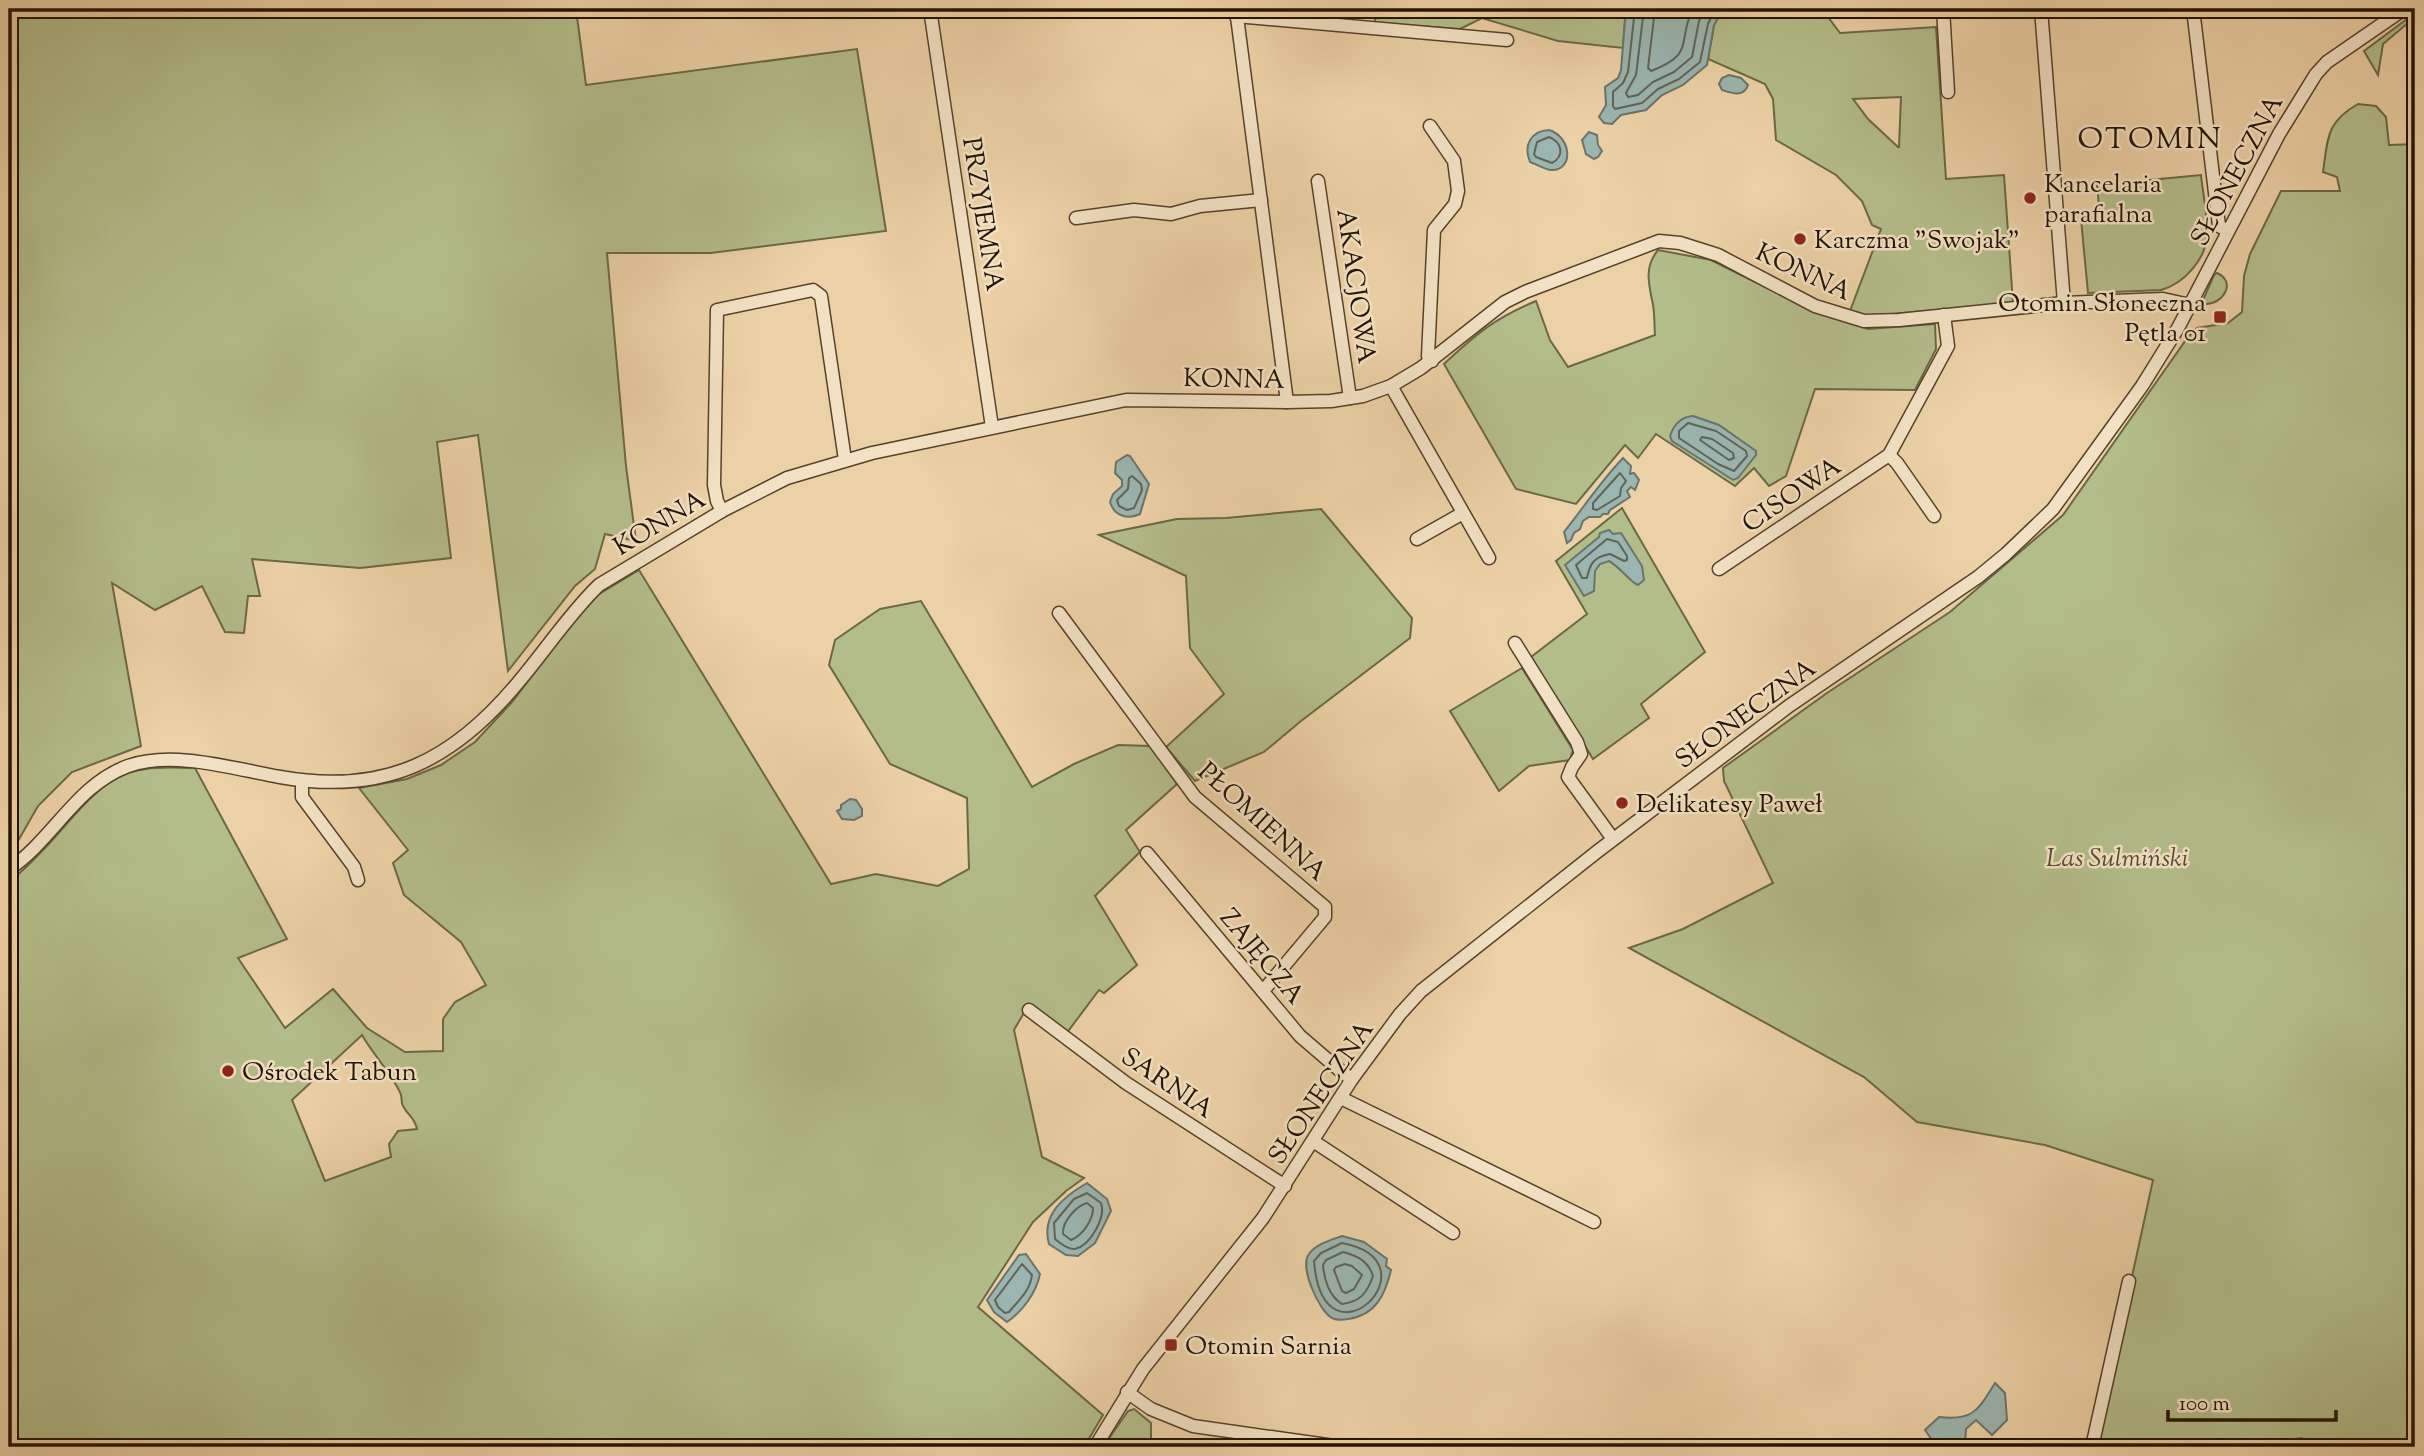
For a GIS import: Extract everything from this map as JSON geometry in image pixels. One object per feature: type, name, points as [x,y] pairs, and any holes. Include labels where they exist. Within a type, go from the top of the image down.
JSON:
[{"type":"street","name":"PRZYJEMNA","points":[[930,9],[992,427]]},
{"type":"street","points":[[1943,9],[1948,92]]},
{"type":"street","points":[[2041,9],[2064,303]]},
{"type":"street","points":[[2193,9],[2217,216],[2219,226],[2228,231]]},
{"type":"street","name":"SŁONECZNA","points":[[1095,1447],[1127,1392],[1263,1218],[1352,1079],[1394,1022],[1421,991],[1613,839],[1788,706],[1940,604],[2006,554],[2053,509],[2164,354],[2279,134],[2322,67],[2404,9]]},
{"type":"street","points":[[1287,402],[1236,13],[1507,40]]},
{"type":"street","points":[[1430,126],[1454,161],[1458,191],[1455,204],[1434,230],[1428,356],[1432,361]]},
{"type":"street","name":"AKACJOWA","points":[[1318,181],[1350,398]]},
{"type":"street","points":[[1076,218],[1134,210],[1171,215],[1200,206],[1261,200]]},
{"type":"street","name":"KONNA","points":[[9,869],[40,843],[86,792],[128,766],[157,760],[185,760],[302,781],[340,783],[389,775],[417,766],[453,746],[480,724],[599,585],[722,512],[786,478],[845,460],[1126,400],[1287,402],[1350,398],[1391,386],[1432,361],[1505,302],[1659,241],[1680,243],[1718,255],[1815,306],[1849,318],[1874,321],[2064,303],[2163,299],[2190,305]]},
{"type":"street","points":[[722,512],[714,485],[717,310],[813,290],[821,296],[845,460]]},
{"type":"street","name":"CISOWA","points":[[1719,569],[1889,455],[1948,346],[1944,315]]},
{"type":"street","points":[[1391,386],[1489,558]]},
{"type":"street","points":[[1889,455],[1934,516]]},
{"type":"street","points":[[1417,539],[1463,513]]},
{"type":"street","name":"PŁOMIENNA","points":[[1059,613],[1195,797],[1325,907],[1325,917],[1263,991]]},
{"type":"street","points":[[1515,643],[1577,742],[1581,754],[1568,777],[1613,839]]},
{"type":"street","points":[[302,781],[302,797],[354,867],[358,880]]},
{"type":"street","name":"ZAJĘCZA","points":[[1147,853],[1300,1036],[1352,1079]]},
{"type":"street","name":"SARNIA","points":[[1029,1010],[1126,1083],[1285,1186]]},
{"type":"street","points":[[1341,1098],[1594,1222]]},
{"type":"street","points":[[1313,1142],[1453,1233]]},
{"type":"street","points":[[2092,1447],[2129,1281]]},
{"type":"street","points":[[1127,1392],[1151,1409],[1186,1423],[1282,1443],[1341,1447]]},
{"type":"green space","points":[[9,9],[576,9],[586,85],[857,49],[886,231],[711,253],[607,253],[626,466],[636,541],[605,534],[595,569],[575,586],[508,671],[478,435],[437,442],[451,558],[360,568],[252,559],[260,596],[248,596],[244,633],[225,632],[202,586],[155,610],[112,583],[141,746],[72,772],[38,806],[18,841],[9,824]]},
{"type":"green space","points":[[1375,9],[1629,9],[1625,20],[1623,48],[1558,41],[1482,18],[1460,29],[1375,23]]},
{"type":"green space","points":[[1723,9],[1822,9],[1840,33],[1936,27],[1946,179],[2004,175],[2013,303],[1869,316],[1850,311],[1881,229],[1872,225],[1862,201],[1836,175],[1776,140],[1773,99],[1765,84],[1708,59],[1714,25]],"holes":[[[1901,97],[1899,147],[1868,119],[1853,99]]]},
{"type":"green space","points":[[2415,13],[2415,17],[2383,44],[2378,75],[2364,51]]},
{"type":"green space","name":"Las Sulmiński","points":[[2358,104],[2376,106],[2386,117],[2389,145],[2415,144],[2415,1447],[2307,1447],[2302,1438],[2239,1447],[2095,1447],[2153,1180],[2045,1145],[1917,1122],[1864,1077],[1629,948],[1683,929],[1773,883],[1724,781],[1723,768],[1827,693],[1950,612],[2063,515],[2188,337],[2197,328],[2228,323],[2242,312],[2244,276],[2250,254],[2281,191],[2340,191],[2337,177],[2323,172],[2328,140],[2334,124]]},
{"type":"green space","points":[[2201,175],[2207,235],[2206,244],[2192,270],[2161,290],[2088,293],[2081,219],[2100,217],[2097,185]]},
{"type":"green space","points":[[1658,250],[1711,260],[1807,308],[1868,329],[1935,324],[1936,349],[1915,390],[1815,389],[1786,476],[1769,486],[1754,468],[1735,486],[1656,434],[1638,458],[1625,445],[1576,504],[1516,489],[1444,364],[1487,328],[1536,301],[1550,340],[1568,367],[1655,335],[1649,274],[1651,262]]},
{"type":"green space","points":[[2217,273],[2223,277],[2227,287],[2222,297],[2206,304],[2203,300]]},
{"type":"green space","points":[[1622,508],[1705,652],[1641,704],[1649,718],[1593,759],[1531,657],[1587,614],[1556,561]]},
{"type":"green space","points":[[1321,509],[1412,618],[1410,638],[1264,752],[1195,781],[1166,747],[1224,694],[1190,648],[1186,576],[1099,535],[1177,519],[1226,518]]},
{"type":"green space","points":[[639,570],[831,884],[876,874],[938,886],[969,869],[967,798],[890,764],[829,665],[835,640],[880,609],[921,601],[1032,787],[1074,764],[1118,745],[1151,746],[1177,784],[1126,830],[1140,852],[1095,896],[1137,965],[1104,993],[1099,990],[1066,1034],[1025,1011],[1014,1030],[1042,1157],[1084,1178],[1033,1222],[978,1307],[1103,1415],[1084,1447],[9,1447],[9,881],[32,861],[90,799],[115,779],[152,768],[195,768],[287,939],[238,958],[285,1028],[333,989],[367,1028],[405,1052],[443,1051],[443,1019],[455,1002],[486,985],[461,942],[404,895],[393,863],[408,850],[359,788],[407,779],[441,765],[475,742],[512,702],[591,599]],"holes":[[[362,1035],[394,1081],[401,1095],[402,1105],[417,1129],[398,1131],[389,1144],[391,1157],[325,1181],[292,1100]]]},
{"type":"green space","points":[[1522,668],[1573,750],[1570,760],[1529,766],[1499,791],[1450,711]]},
{"type":"green space","points":[[1134,1409],[1151,1423],[1151,1447],[1103,1447],[1128,1411]]},
{"type":"water","points":[[1629,9],[1723,9],[1714,25],[1707,65],[1683,85],[1662,95],[1646,110],[1621,115],[1612,124],[1604,123],[1599,117],[1606,105],[1605,87],[1618,78],[1621,70],[1625,20]]},
{"type":"water","points":[[1729,75],[1741,78],[1748,85],[1744,92],[1737,94],[1722,90],[1719,84],[1722,78]]},
{"type":"water","points":[[1549,130],[1562,139],[1567,153],[1564,165],[1551,170],[1530,162],[1527,150],[1533,136]]},
{"type":"water","points":[[1589,132],[1597,135],[1602,151],[1594,159],[1586,154],[1582,140]]},
{"type":"water","points":[[1693,416],[1719,425],[1756,451],[1756,455],[1738,478],[1733,480],[1672,441],[1670,436],[1676,425]]},
{"type":"water","points":[[1127,455],[1149,484],[1140,514],[1131,517],[1118,514],[1110,502],[1113,494],[1122,486],[1122,480],[1115,473],[1116,462]]},
{"type":"water","points":[[1623,458],[1631,466],[1630,474],[1634,473],[1639,480],[1635,490],[1631,487],[1627,491],[1630,497],[1608,514],[1589,517],[1583,521],[1580,529],[1567,543],[1564,532]]},
{"type":"water","points":[[1609,530],[1613,534],[1621,533],[1642,566],[1644,580],[1638,585],[1635,584],[1609,561],[1600,564],[1595,571],[1594,591],[1584,596],[1565,565],[1599,537],[1600,533]]},
{"type":"water","points":[[850,799],[856,800],[862,809],[862,816],[854,820],[842,819],[837,811]]},
{"type":"water","points":[[1087,1183],[1107,1199],[1111,1211],[1095,1243],[1078,1256],[1066,1255],[1049,1244],[1048,1224],[1062,1201]]},
{"type":"water","points":[[1342,1236],[1364,1242],[1387,1259],[1386,1266],[1391,1270],[1386,1288],[1372,1308],[1358,1317],[1340,1320],[1327,1314],[1316,1298],[1308,1278],[1307,1260],[1316,1248]]},
{"type":"water","points":[[1026,1254],[1040,1274],[1028,1301],[1007,1322],[994,1312],[987,1300],[1019,1255]]},
{"type":"water","points":[[1995,1383],[2005,1393],[2007,1420],[1992,1435],[1976,1420],[1966,1429],[1965,1445],[1974,1442],[1983,1447],[1932,1447],[1932,1440],[1925,1430],[1939,1417],[1960,1417],[1974,1412]]},
{"type":"place","name":"Kancelaria parafialna","points":[[2030,198]]},
{"type":"place","name":"Karczma \"Swojak\"","points":[[1800,239]]},
{"type":"place","name":"Otomin Słoneczna Pętla 01","points":[[2220,317]]},
{"type":"place","name":"Delikatesy Paweł","points":[[1622,803]]},
{"type":"place","name":"Ośrodek Tabun","points":[[228,1071]]},
{"type":"place","name":"Otomin Sarnia","points":[[1171,1345]]},
{"type":"district","name":"OTOMIN","points":[[2150,138]]}]
